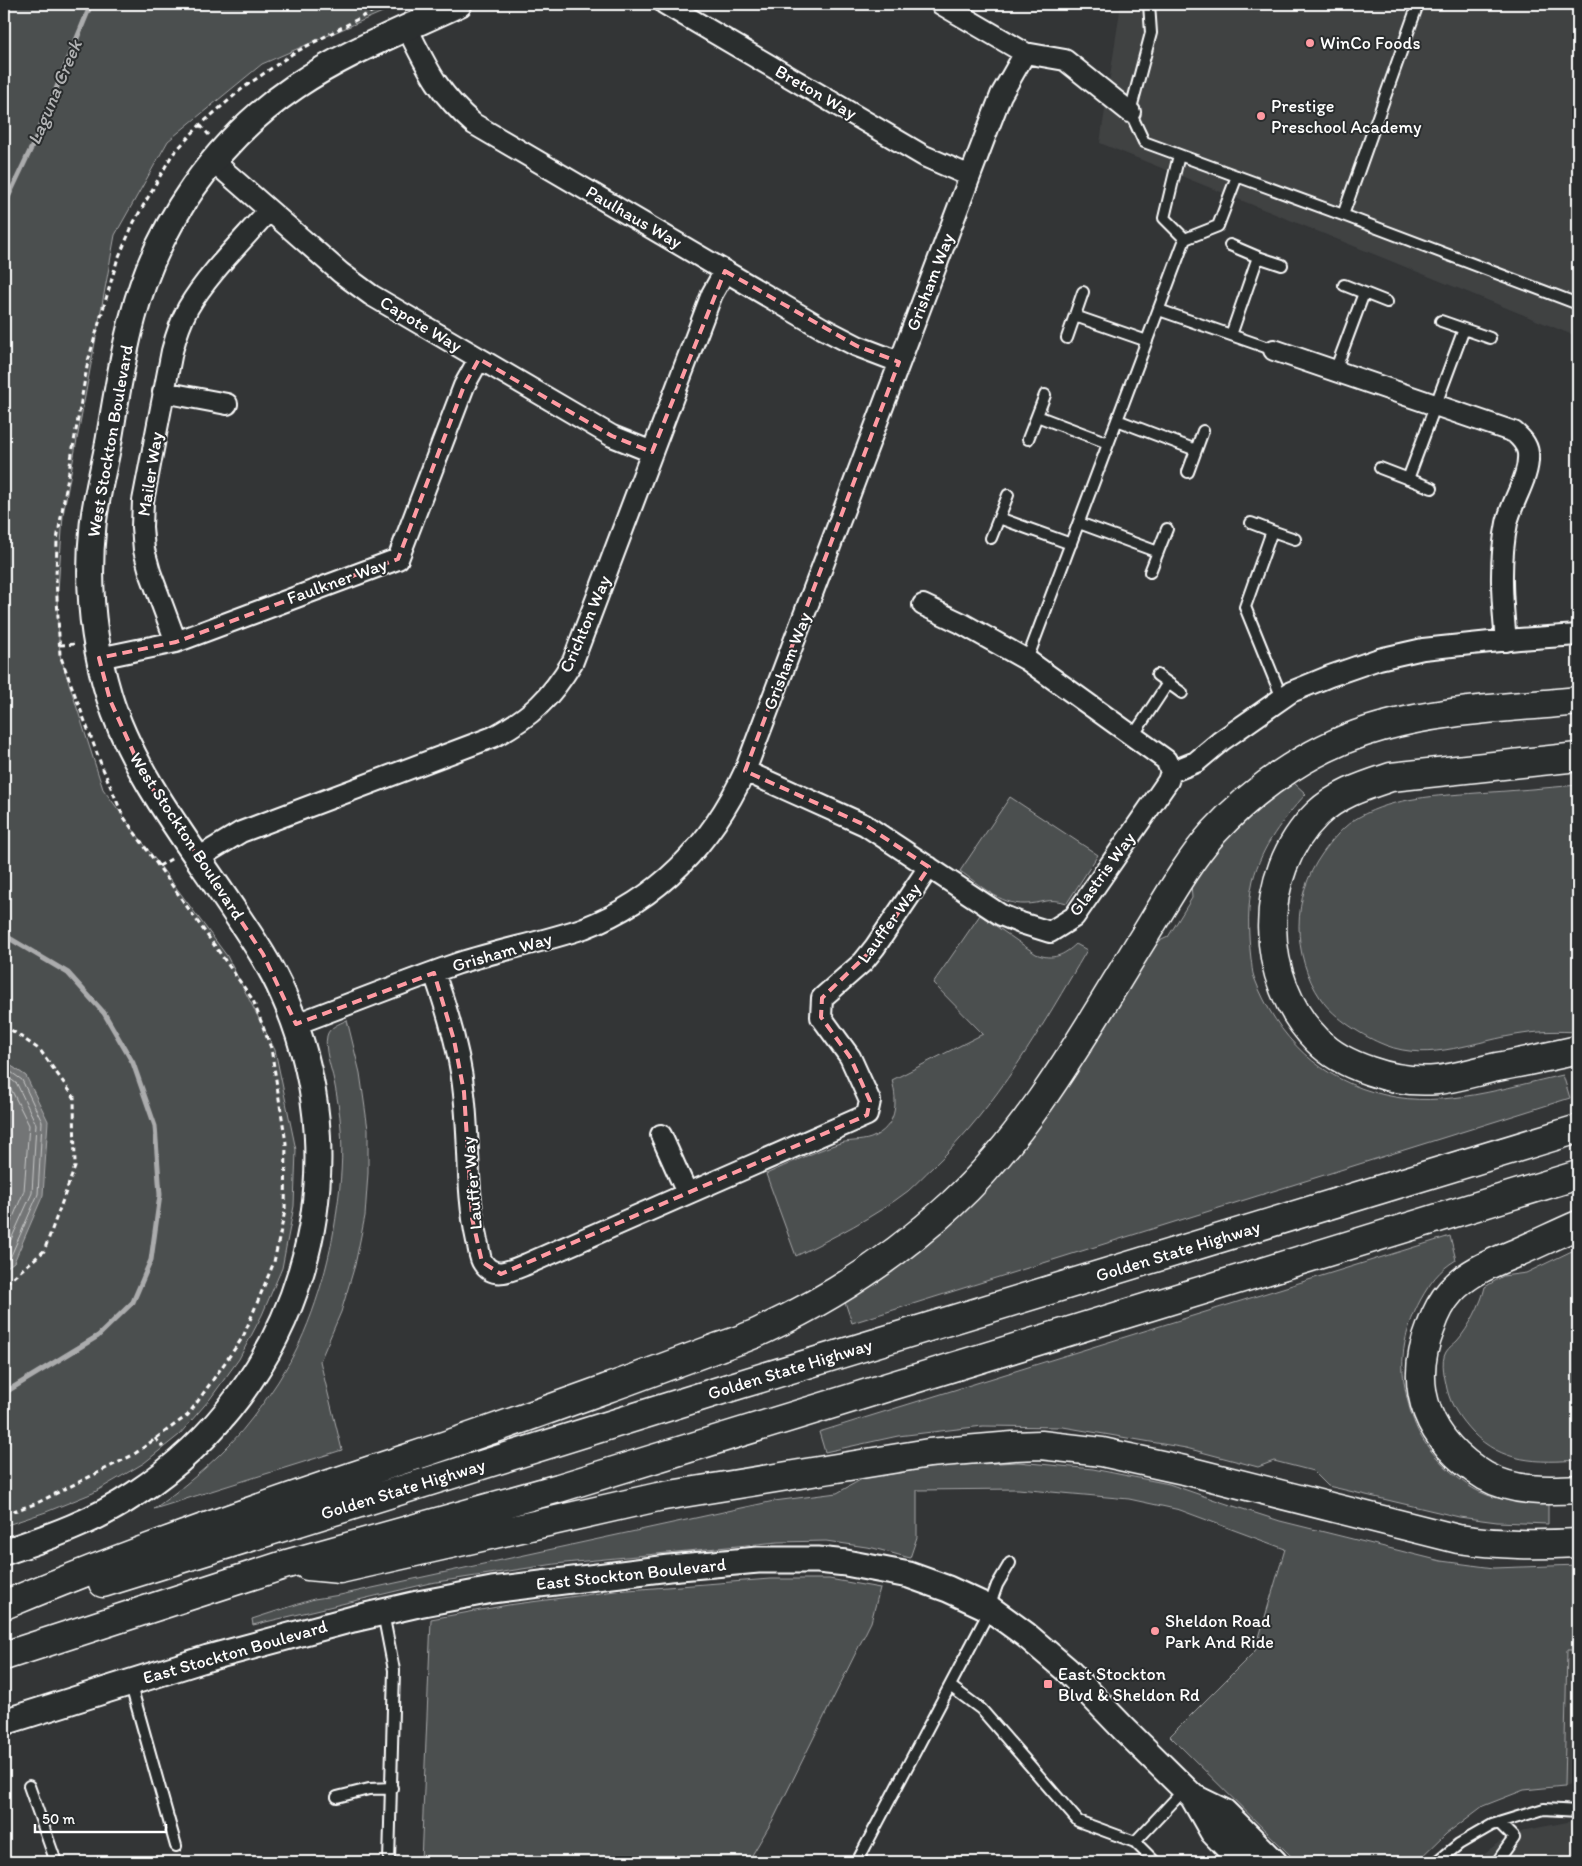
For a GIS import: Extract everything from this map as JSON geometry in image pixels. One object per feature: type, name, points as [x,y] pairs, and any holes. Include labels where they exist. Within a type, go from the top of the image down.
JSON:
[{"type":"highway","points":[[4,1605],[88,1570],[263,1506],[513,1423],[751,1336],[856,1280],[904,1245],[953,1204],[989,1167],[1031,1114],[1066,1062],[1182,877],[1212,834],[1246,802],[1288,769],[1328,746],[1379,727],[1442,714],[1578,701]]},
{"type":"highway","points":[[1578,757],[1391,777],[1362,786],[1339,797],[1312,821],[1286,859],[1278,885],[1273,912],[1272,940],[1277,971],[1287,996],[1300,1020],[1318,1042],[1344,1060],[1371,1072],[1407,1080],[1437,1080],[1578,1050]]},
{"type":"highway","name":"Golden State Highway","points":[[4,1614],[729,1388],[1578,1129]]},
{"type":"highway","points":[[4,1656],[287,1564],[559,1488],[1578,1175]]},
{"type":"highway","points":[[1578,1225],[1469,1274],[1450,1292],[1436,1315],[1425,1342],[1421,1365],[1422,1392],[1429,1418],[1442,1440],[1460,1457],[1486,1476],[1513,1486],[1543,1491],[1578,1489]]},
{"type":"highway","points":[[287,1564],[340,1569],[658,1498],[929,1453],[1041,1445],[1102,1452],[1130,1458],[1458,1539],[1520,1545],[1578,1543]]},
{"type":"street","name":"West Stockton Boulevard","points":[[4,1552],[77,1526],[110,1509],[157,1479],[209,1433],[236,1401],[260,1366],[280,1330],[306,1258],[314,1216],[318,1175],[318,1133],[309,1072],[296,1024],[263,954],[144,776],[125,739],[110,700],[99,658],[92,618],[90,569],[94,520],[133,316],[146,276],[162,237],[187,195],[230,141],[261,112],[294,87],[330,65],[459,4]]},
{"type":"street","name":"Breton Way","points":[[665,4],[924,156],[970,176]]},
{"type":"street","points":[[941,4],[1025,53],[1065,60],[1130,112]]},
{"type":"street","name":"Paulhaus Way","points":[[407,28],[430,74],[442,93],[474,124],[857,346],[899,362]]},
{"type":"street","name":"Grisham Way","points":[[296,1024],[460,963],[585,927],[619,912],[650,892],[671,876],[698,848],[721,817],[746,771],[1001,95],[1025,53]]},
{"type":"street","name":"Capote Way","points":[[213,161],[341,273],[371,295],[612,436],[652,452]]},
{"type":"street","name":"Mailer Way","points":[[176,642],[150,572],[144,550],[142,527],[143,501],[172,351],[178,329],[188,308],[201,289],[269,210]]},
{"type":"street","name":"Crichton Way","points":[[198,858],[241,832],[493,737],[518,723],[540,706],[558,685],[573,661],[712,294],[725,271]]},
{"type":"street","points":[[1274,350],[1514,432],[1524,441],[1528,453],[1526,469],[1508,520],[1502,553],[1502,593],[1506,641]]},
{"type":"street","name":"Faulkner Way","points":[[99,658],[176,642],[398,559],[464,386],[479,359]]},
{"type":"street","points":[[164,392],[227,404]]},
{"type":"street","points":[[923,605],[1027,660],[1166,760],[1171,772],[1196,762],[1221,741],[1291,692],[1379,659],[1422,649],[1578,635]]},
{"type":"street","name":"Glastris Way","points":[[746,771],[857,821],[1001,915],[1050,932],[1074,917],[1168,781],[1171,772]]},
{"type":"street","name":"Lauffer Way","points":[[434,973],[454,1040],[464,1092],[469,1145],[469,1189],[472,1218],[482,1262],[492,1271],[500,1274],[527,1264],[867,1115],[870,1101],[850,1057],[821,1018],[822,998],[863,962],[876,947],[929,867]]},
{"type":"street","points":[[661,1135],[687,1194]]},
{"type":"street","name":"East Stockton Boulevard","points":[[4,1722],[208,1658],[383,1612],[492,1590],[758,1560],[794,1559],[846,1563],[896,1572],[948,1588],[989,1608],[1026,1635],[1067,1670],[1189,1793],[1213,1832],[1242,1862]]},
{"type":"street","name":"East Stockton Boulevard","points":[[1189,1793],[1224,1812],[1274,1862]]},
{"type":"lane","points":[[1149,4],[1150,33],[1130,112],[1144,142],[1578,304]]},
{"type":"lane","points":[[1343,215],[1418,4]]},
{"type":"lane","points":[[1179,155],[1164,218],[1185,239]]},
{"type":"lane","points":[[1027,660],[1185,239],[1218,226],[1237,176]]},
{"type":"lane","points":[[1230,245],[1282,265]]},
{"type":"lane","points":[[1232,336],[1258,257]]},
{"type":"lane","points":[[1344,285],[1387,302]]},
{"type":"lane","points":[[1067,338],[1083,292]]},
{"type":"lane","points":[[1335,371],[1364,293]]},
{"type":"lane","points":[[1159,310],[1274,350]]},
{"type":"lane","points":[[1075,316],[1147,341]]},
{"type":"lane","points":[[1441,321],[1490,338]]},
{"type":"lane","points":[[1408,479],[1464,329]]},
{"type":"lane","points":[[1028,439],[1045,395]]},
{"type":"lane","points":[[1037,416],[1108,443]]},
{"type":"lane","points":[[1117,420],[1196,450]]},
{"type":"lane","points":[[1188,472],[1203,431]]},
{"type":"lane","points":[[1380,468],[1432,488]]},
{"type":"lane","points":[[991,538],[1008,495]]},
{"type":"lane","points":[[999,518],[1071,544]]},
{"type":"lane","points":[[1079,523],[1158,552]]},
{"type":"lane","points":[[1251,523],[1295,539]]},
{"type":"lane","points":[[1150,572],[1167,530]]},
{"type":"lane","points":[[1272,531],[1245,606],[1282,698]]},
{"type":"lane","points":[[1157,675],[1182,693]]},
{"type":"lane","points":[[1133,736],[1168,683]]},
{"type":"lane","points":[[858,1862],[950,1686],[989,1608],[998,1584],[1010,1563]]},
{"type":"lane","points":[[383,1612],[394,1670],[389,1862]]},
{"type":"lane","points":[[130,1682],[176,1846]]},
{"type":"lane","points":[[950,1686],[981,1709],[1078,1821],[1135,1842],[1155,1862]]},
{"type":"lane","points":[[29,1786],[56,1862]]},
{"type":"lane","points":[[337,1797],[369,1789],[392,1788]]},
{"type":"lane","points":[[1135,1842],[1189,1793]]},
{"type":"lane","points":[[1443,1861],[1459,1844],[1492,1825],[1544,1810],[1578,1811]]},
{"type":"lane","points":[[1498,1862],[1514,1838],[1499,1823]]},
{"type":"path","points":[[4,1514],[35,1504],[133,1455],[188,1414],[243,1337],[274,1262],[285,1211],[286,1143],[271,1048],[253,1000],[123,816],[101,764],[60,655],[56,540],[88,361],[117,261],[134,222],[172,155],[200,125],[243,88],[292,54],[386,4]]},
{"type":"path","points":[[4,1025],[40,1050],[74,1097],[75,1167],[44,1251],[4,1285]]},
{"type":"highlighted area","points":[[725,271],[857,346],[899,362],[745,771],[865,825],[929,867],[875,947],[822,998],[821,1017],[850,1057],[870,1101],[867,1115],[501,1274],[482,1262],[472,1218],[464,1092],[454,1040],[434,973],[296,1024],[263,954],[144,776],[110,700],[99,658],[176,642],[398,559],[464,386],[479,359],[612,436],[652,452]]},
{"type":"shaded area","points":[[4,4],[401,4],[262,64],[168,141],[115,235],[63,515],[57,606],[60,655],[103,789],[227,956],[275,1050],[296,1150],[294,1206],[282,1268],[262,1315],[239,1359],[210,1399],[179,1435],[144,1463],[93,1493],[4,1526],[4,1269],[14,1262],[26,1076],[4,1061]]},
{"type":"shaded area","points":[[1121,4],[1578,4],[1578,337],[1100,143]]},
{"type":"shaded area","points":[[1293,782],[1306,794],[1281,823],[1262,856],[1253,880],[1249,919],[1250,949],[1254,977],[1275,1019],[1289,1037],[1304,1054],[1321,1068],[1362,1088],[1385,1095],[1407,1099],[1452,1098],[1475,1095],[1563,1075],[1570,1098],[852,1323],[844,1299],[897,1265],[1151,945],[1168,937],[1192,898],[1191,883],[1220,847],[1252,814]]},
{"type":"shaded area","points":[[1578,785],[1578,1032],[1529,1033],[1436,1051],[1402,1050],[1377,1042],[1359,1032],[1334,1013],[1321,999],[1311,982],[1304,964],[1299,926],[1301,907],[1305,888],[1312,870],[1334,838],[1343,829],[1354,820],[1373,810],[1401,801],[1446,795]]},
{"type":"shaded area","points":[[1010,797],[1098,855],[1067,903],[1049,901],[1025,904],[1007,901],[990,893],[960,871]]},
{"type":"shaded area","points":[[980,915],[1036,954],[1042,956],[1058,956],[1076,944],[1087,950],[1053,1008],[998,1092],[956,1143],[911,1188],[895,1200],[854,1226],[796,1256],[766,1174],[828,1147],[871,1138],[880,1133],[886,1128],[894,1114],[895,1098],[892,1080],[983,1034],[933,983]]},
{"type":"shaded area","points":[[347,1020],[360,1073],[368,1129],[368,1173],[365,1216],[355,1265],[341,1312],[320,1361],[342,1450],[154,1509],[207,1466],[231,1443],[253,1417],[266,1400],[295,1353],[312,1313],[330,1249],[341,1169],[342,1139],[340,1117],[326,1041],[330,1030]]},
{"type":"shaded area","points":[[1450,1236],[1456,1260],[1440,1273],[1424,1293],[1412,1319],[1405,1342],[1403,1377],[1414,1421],[1422,1438],[1433,1453],[1464,1482],[1480,1492],[1496,1498],[1548,1502],[1548,1524],[1497,1522],[1459,1517],[1328,1486],[1313,1471],[1274,1461],[1258,1467],[1186,1448],[1063,1427],[983,1426],[898,1436],[825,1452],[819,1432]]},
{"type":"shaded area","points":[[1578,1248],[1578,1460],[1535,1461],[1521,1459],[1496,1450],[1484,1442],[1472,1432],[1456,1412],[1447,1389],[1444,1356],[1470,1323],[1478,1308],[1485,1287],[1503,1276],[1526,1273]]},
{"type":"shaded area","points":[[1018,1462],[1093,1469],[1169,1484],[1280,1521],[1441,1561],[1494,1568],[1578,1565],[1578,1650],[1567,1650],[1564,1786],[1524,1790],[1483,1806],[1446,1834],[1417,1862],[1297,1862],[1170,1736],[1255,1651],[1285,1549],[1180,1510],[1129,1499],[1018,1489],[917,1490],[917,1537],[910,1558],[873,1548],[826,1541],[778,1542],[555,1564],[430,1583],[253,1625],[252,1619],[314,1599],[340,1595],[774,1501],[837,1493],[864,1478],[942,1466]]},
{"type":"shaded area","points":[[770,1579],[829,1579],[880,1588],[871,1622],[774,1818],[748,1862],[421,1862],[431,1619],[508,1605],[615,1591]]},
{"type":"shaded area","points":[[1567,1650],[1578,1650],[1578,1783],[1564,1786]]},
{"type":"shaded area","points":[[1573,1821],[1578,1823],[1578,1862],[1473,1862],[1498,1843],[1526,1830]]},
{"type":"water","points":[[4,1061],[26,1076],[48,1121],[43,1195],[14,1262],[4,1269]]},
{"type":"waterway","name":"Laguna Creek","points":[[4,206],[36,138],[91,4]]},
{"type":"waterway","name":"Laguna Creek","points":[[4,935],[68,973],[104,1013],[133,1063],[155,1126],[160,1195],[151,1260],[133,1302],[98,1336],[4,1393]]},
{"type":"place","name":"WinCo Foods","points":[[1310,43]]},
{"type":"place","name":"Prestige Preschool Academy","points":[[1261,116]]},
{"type":"place","name":"Sheldon Road Park And Ride","points":[[1155,1631]]},
{"type":"place","name":"East Stockton Blvd & Sheldon Rd","points":[[1048,1684]]}]
